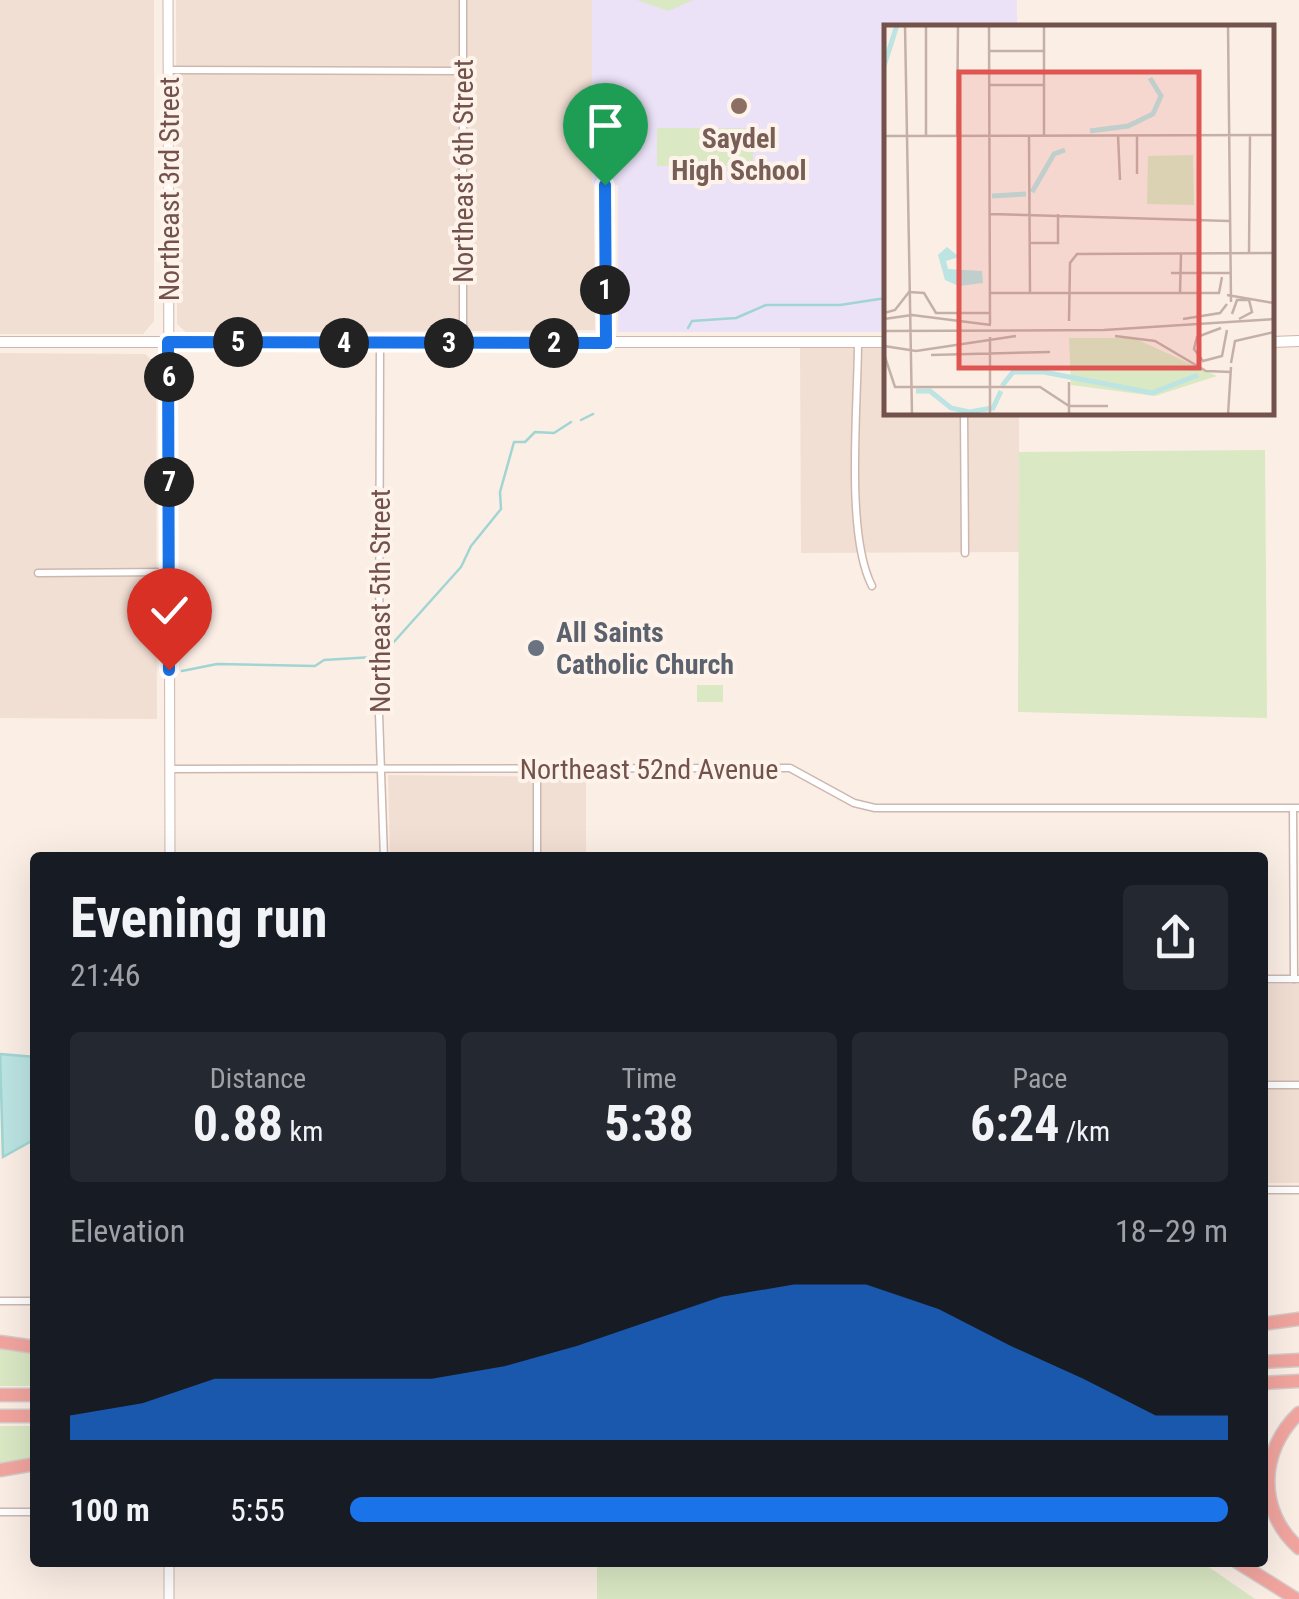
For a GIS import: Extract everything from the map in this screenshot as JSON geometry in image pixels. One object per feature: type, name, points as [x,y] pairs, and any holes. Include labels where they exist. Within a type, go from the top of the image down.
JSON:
[{"type":"highway","points":[[1268,1323],[1299,1319]]},
{"type":"highway","points":[[0,1342],[30,1346]]},
{"type":"highway","points":[[1268,1362],[1299,1360]]},
{"type":"highway","points":[[1268,1383],[1299,1381]]},
{"type":"highway","points":[[0,1396],[30,1395]]},
{"type":"highway","points":[[1268,1470],[1276,1442],[1299,1413]]},
{"type":"highway","points":[[0,1416],[30,1416]]},
{"type":"highway","points":[[0,1470],[30,1465]]},
{"type":"highway","points":[[1268,1480],[1275,1518],[1299,1548]]},
{"type":"highway","points":[[1246,1567],[1296,1599]]},
{"type":"main road","points":[[0,342],[884,342]]},
{"type":"street","name":"Northeast 3rd Street","points":[[168,0],[170,852]]},
{"type":"street","name":"Northeast 6th Street","points":[[462,0],[464,343]]},
{"type":"street","points":[[169,70],[462,71]]},
{"type":"street","points":[[605,185],[606,343]]},
{"type":"street","points":[[858,342],[858,528],[862,566],[872,586]]},
{"type":"street","name":"Northeast 5th Street","points":[[380,344],[379,714],[384,852]]},
{"type":"street","points":[[964,415],[965,553]]},
{"type":"street","points":[[38,573],[168,572]]},
{"type":"street","name":"Northeast 52nd Avenue","points":[[170,769],[790,768],[854,803],[876,808],[1296,808]]},
{"type":"street","points":[[537,769],[537,852]]},
{"type":"street","points":[[1268,979],[1297,979],[1296,808]]},
{"type":"street","points":[[1268,1085],[1299,1085]]},
{"type":"street","points":[[1268,1190],[1299,1190]]},
{"type":"street","points":[[0,1301],[30,1301]]},
{"type":"street","points":[[0,1512],[30,1512]]},
{"type":"street","points":[[169,1567],[169,1599]]},
{"type":"shaded area","points":[[0,0],[154,0],[154,321],[143,334],[0,334]]},
{"type":"shaded area","points":[[176,0],[592,0],[595,330],[187,333],[177,324]]},
{"type":"shaded area","name":"Saydel High School","points":[[592,0],[1017,0],[1017,25],[884,25],[884,332],[618,332],[618,185],[592,184]]},
{"type":"shaded area","points":[[800,348],[884,348],[884,415],[1019,415],[1019,552],[801,553]]},
{"type":"shaded area","points":[[0,353],[145,354],[156,364],[157,719],[0,718]]},
{"type":"shaded area","points":[[388,775],[586,777],[586,852],[390,852]]},
{"type":"shaded area","points":[[1268,984],[1299,984],[1299,1183],[1268,1183]]},
{"type":"green space","points":[[637,0],[694,0],[668,11]]},
{"type":"green space","points":[[657,128],[753,128],[753,166],[657,166]]},
{"type":"green space","points":[[1265,450],[1267,718],[1018,712],[1019,452]]},
{"type":"green space","points":[[697,685],[723,685],[723,702],[697,702]]},
{"type":"green space","points":[[0,1346],[30,1350],[30,1386],[0,1386]]},
{"type":"green space","points":[[0,1426],[30,1426],[30,1461],[0,1465]]},
{"type":"green space","points":[[597,1567],[1209,1567],[1255,1599],[597,1599]]},
{"type":"water","points":[[0,1054],[30,1057],[30,1142],[3,1157]]},
{"type":"waterway","points":[[688,328],[692,321],[736,318],[766,305],[840,305],[884,298]]},
{"type":"waterway","points":[[581,420],[593,414]]},
{"type":"waterway","points":[[384,653],[461,567],[471,546],[501,509],[500,492],[514,442],[525,442],[535,432],[554,433],[571,422]]},
{"type":"waterway","points":[[182,671],[217,664],[315,666],[324,660],[373,657]]},
{"type":"place","name":"Saydel High School","points":[[739,106]]},
{"type":"place","name":"All Saints Catholic Church","points":[[536,648]]},
{"type":"route","points":[[169,670],[168,342],[606,343],[605,185]]}]
